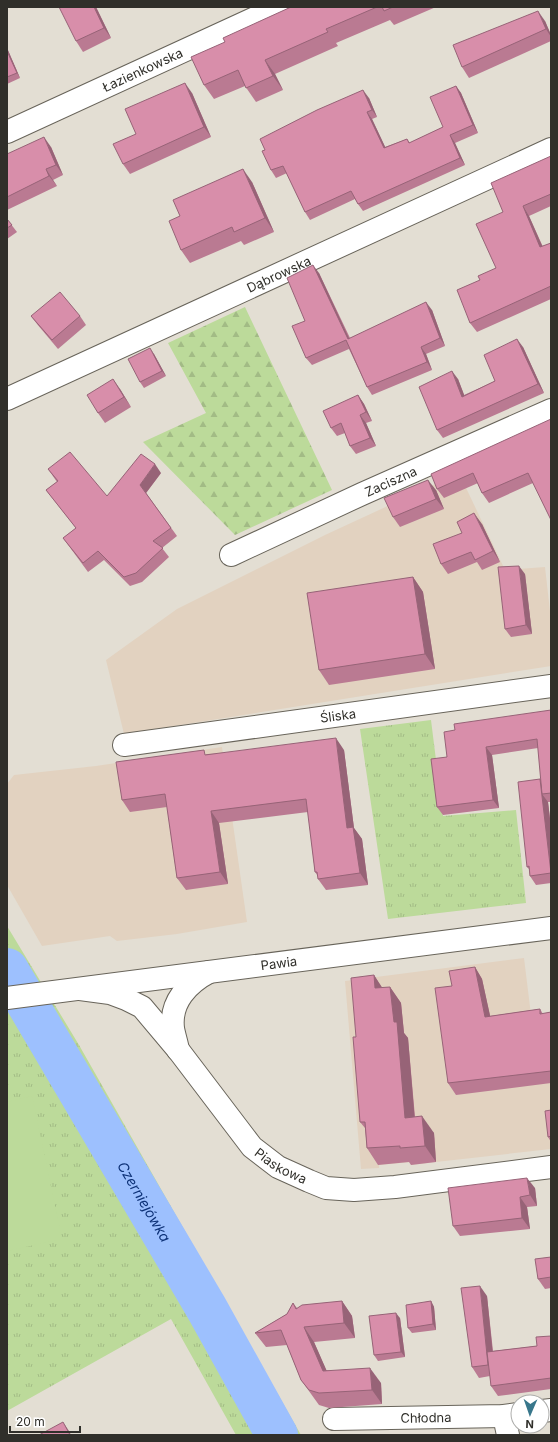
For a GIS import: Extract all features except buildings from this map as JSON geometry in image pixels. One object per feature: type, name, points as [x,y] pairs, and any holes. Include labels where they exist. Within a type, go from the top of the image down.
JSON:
[{"type":"street","name":"Łazienkowska","points":[[7,132],[278,7]]},
{"type":"street","name":"Dąbrowska","points":[[7,399],[551,149]]},
{"type":"street","name":"Zaciszna","points":[[231,556],[362,494],[551,410]]},
{"type":"street","name":"Śliska","points":[[124,744],[551,686]]},
{"type":"street","name":"Pawia","points":[[7,998],[551,928]]},
{"type":"street","points":[[179,1051],[173,1027],[174,1012],[177,1002],[187,987],[198,978],[212,971]]},
{"type":"street","name":"Piaskowa","points":[[71,990],[110,993],[142,1007],[179,1051],[252,1147],[278,1167],[326,1188],[354,1190],[395,1187],[551,1168]]},
{"type":"street","name":"Chłodna","points":[[334,1419],[510,1422]]},
{"type":"shaded area","points":[[459,473],[505,570],[545,567],[551,620],[551,666],[124,734],[106,660],[177,609],[325,535]]},
{"type":"shaded area","points":[[222,747],[247,922],[177,934],[117,941],[110,936],[42,946],[7,885],[7,784],[14,775],[96,766]]},
{"type":"shaded area","points":[[524,958],[532,1023],[551,1046],[551,1149],[411,1165],[411,1162],[379,1165],[379,1168],[361,1169],[345,981]]},
{"type":"green space","points":[[245,307],[332,490],[235,535],[143,442],[206,413],[168,343]]},
{"type":"green space","points":[[431,720],[443,816],[516,810],[526,903],[388,919],[360,729]]},
{"type":"green space","points":[[7,926],[79,1045],[301,1435],[236,1435],[171,1319],[7,1411]]},
{"type":"green space","points":[[32,1096],[62,1239],[7,1251],[7,1102]]},
{"type":"waterway","name":"Czerniejówka","points":[[7,969],[207,1309],[277,1435]]}]
